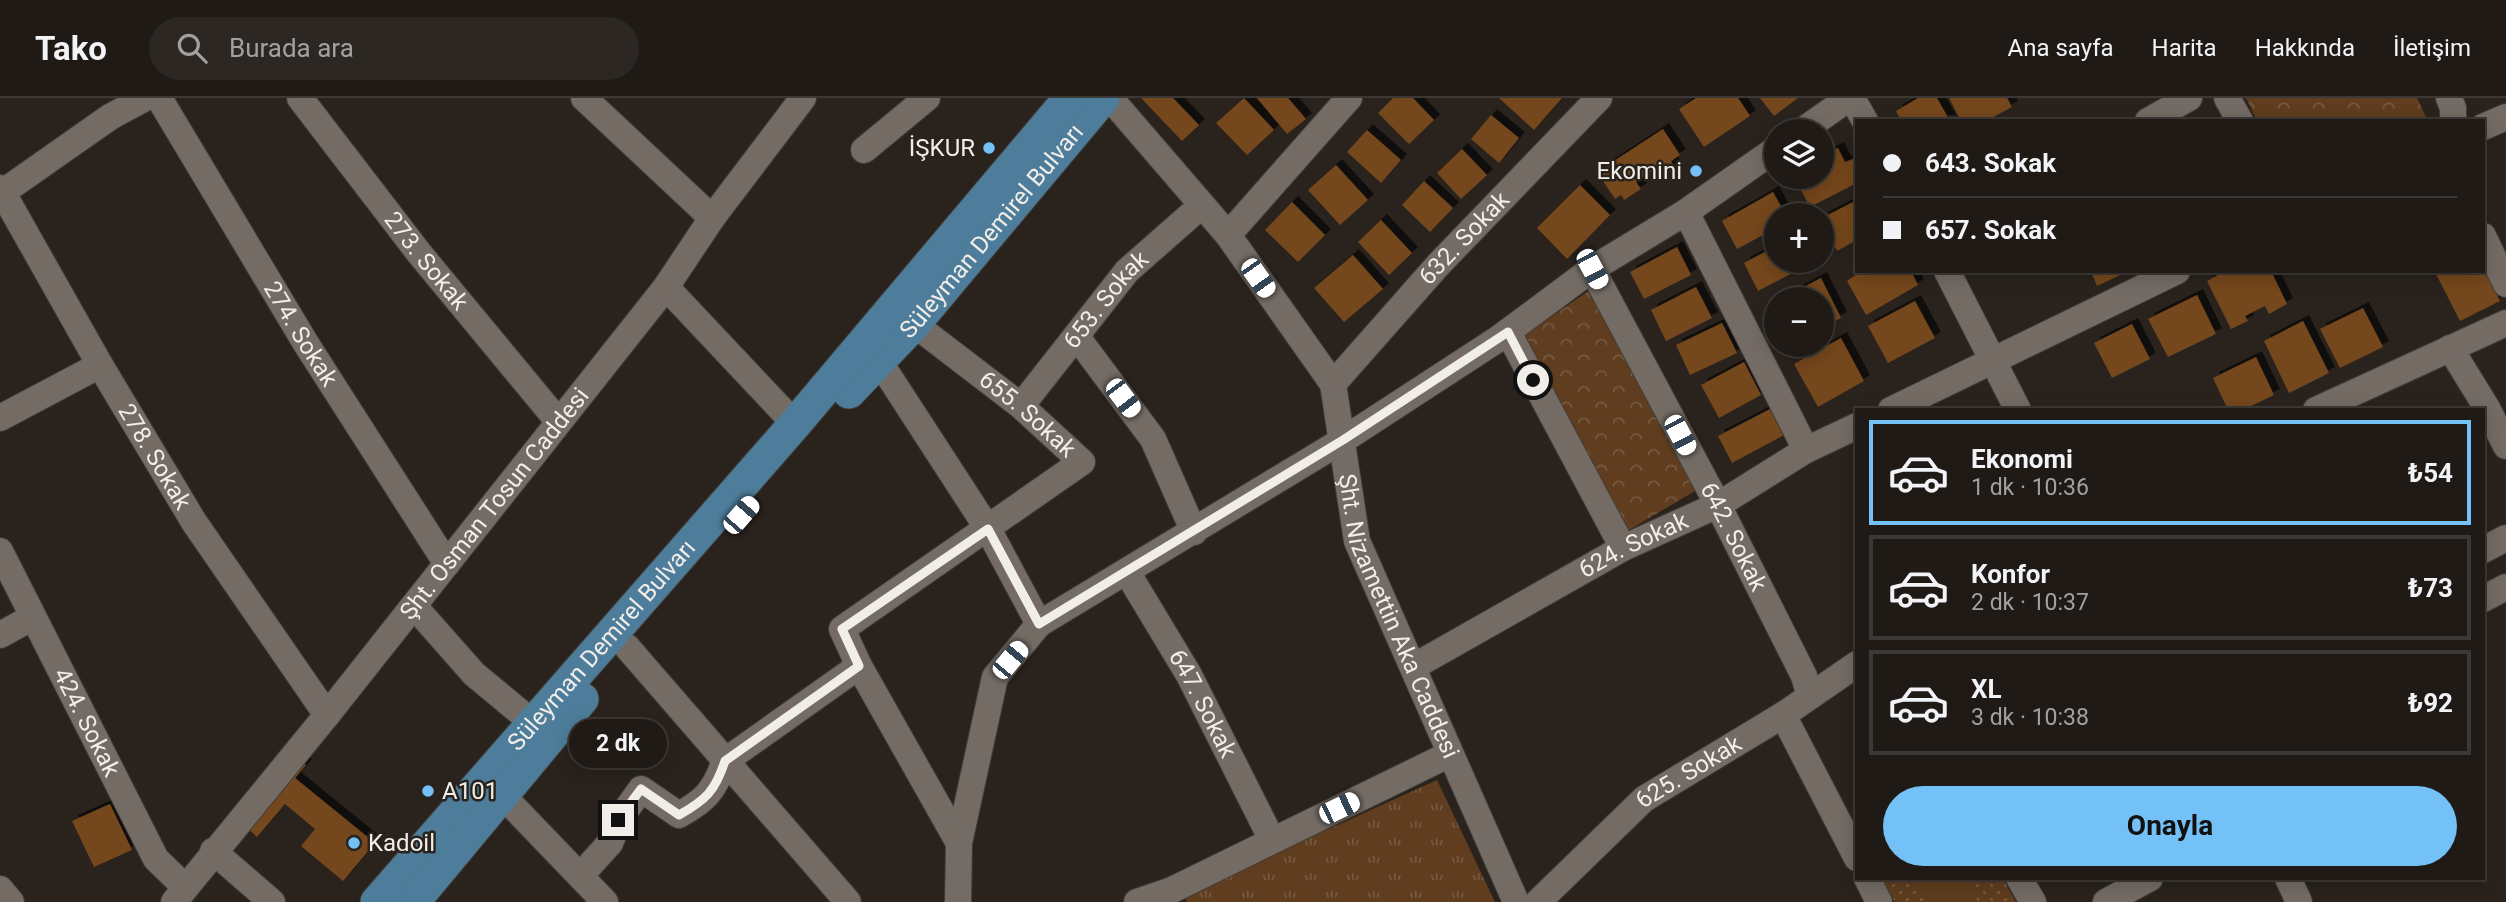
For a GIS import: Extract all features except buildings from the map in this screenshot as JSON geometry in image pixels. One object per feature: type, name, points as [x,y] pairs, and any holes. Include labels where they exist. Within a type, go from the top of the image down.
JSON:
[{"type":"main road","name":"Süleyman Demirel Bulvarı","points":[[377,902],[795,424],[1070,98]]},
{"type":"main road","name":"Süleyman Demirel Bulvarı","points":[[416,901],[626,647],[914,324],[1103,98]]},
{"type":"street","points":[[1,191],[105,107],[145,98]]},
{"type":"street","name":"274. Sokak","points":[[159,98],[306,342],[447,564]]},
{"type":"street","name":"273. Sokak","points":[[300,98],[419,253],[558,421]]},
{"type":"street","points":[[584,98],[712,218]]},
{"type":"street","name":"Şht. Osman Tosun Caddesi","points":[[180,894],[327,715],[666,288],[712,218],[803,98]]},
{"type":"street","points":[[864,150],[927,98]]},
{"type":"street","name":"Şht. Nizamettin Aka Caddesi","points":[[1110,98],[1228,235],[1333,384],[1357,541],[1516,902]]},
{"type":"street","points":[[1228,235],[1349,98]]},
{"type":"street","name":"632. Sokak","points":[[1333,384],[1438,265],[1599,98]]},
{"type":"street","points":[[1820,119],[1851,98],[1864,119]]},
{"type":"street","points":[[2152,119],[2189,98]]},
{"type":"street","points":[[2227,98],[2239,119]]},
{"type":"street","points":[[2449,98],[2453,119]]},
{"type":"street","points":[[2485,126],[2506,117]]},
{"type":"street","points":[[958,902],[959,843],[995,677],[1039,624],[1343,440],[1508,332],[1592,269],[1686,212],[1764,157]]},
{"type":"street","name":"278. Sokak","points":[[1,191],[100,365],[194,522],[327,715]]},
{"type":"street","name":"653. Sokak","points":[[1021,406],[1127,271],[1202,205]]},
{"type":"street","points":[[1686,212],[1806,450]]},
{"type":"street","points":[[2485,240],[2506,284]]},
{"type":"street","name":"642. Sokak","points":[[1592,269],[1718,505],[1804,676],[1810,696]]},
{"type":"street","points":[[1948,273],[1991,362],[2017,408]]},
{"type":"street","points":[[1895,408],[2173,273]]},
{"type":"street","points":[[666,288],[795,424]]},
{"type":"street","points":[[2320,408],[2506,323]]},
{"type":"street","name":"655. Sokak","points":[[914,324],[1021,406],[1082,462],[842,629],[859,666],[959,843]]},
{"type":"street","points":[[1508,332],[1623,548]]},
{"type":"street","points":[[1077,337],[1153,439],[1194,532]]},
{"type":"street","points":[[2450,348],[2487,408],[2506,446]]},
{"type":"street","points":[[879,361],[988,529],[1039,624]]},
{"type":"street","points":[[0,418],[100,365]]},
{"type":"street","name":"624. Sokak","points":[[1413,667],[1623,548],[1718,505],[1806,450],[1855,427]]},
{"type":"street","points":[[2485,549],[2506,538]]},
{"type":"street","name":"424. Sokak","points":[[0,551],[156,859],[180,894]]},
{"type":"street","name":"647. Sokak","points":[[1127,572],[1189,675],[1272,841]]},
{"type":"street","points":[[2485,598],[2506,587]]},
{"type":"street","points":[[414,606],[474,674],[532,722]]},
{"type":"street","points":[[0,635],[33,617]]},
{"type":"street","points":[[626,647],[848,902]]},
{"type":"street","name":"625. Sokak","points":[[1538,902],[1644,799],[1783,715],[1855,665]]},
{"type":"street","points":[[580,876],[610,843],[618,820],[641,789],[679,815],[697,805],[716,787],[725,761],[859,666]]},
{"type":"street","points":[[1783,715],[1855,854]]},
{"type":"street","points":[[1137,902],[1174,896],[1272,841],[1450,754]]},
{"type":"street","points":[[503,796],[605,902]]},
{"type":"street","points":[[213,851],[272,902]]},
{"type":"street","points":[[1868,880],[1879,902]]},
{"type":"street","points":[[2020,880],[2033,902]]},
{"type":"street","points":[[2106,902],[2146,880]]},
{"type":"street","points":[[2289,880],[2299,902]]},
{"type":"street","points":[[0,889],[11,902]]},
{"type":"green space","points":[[2246,98],[2417,98],[2427,119],[2256,119]]},
{"type":"green space","points":[[1593,288],[1700,488],[1624,533],[1520,338]]},
{"type":"green space","points":[[1437,780],[1495,902],[1187,902],[1183,895]]},
{"type":"green space","points":[[1883,880],[2004,880],[2016,902],[1895,902]]},
{"type":"green space","points":[[1915,880],[1965,880],[1978,902],[1927,902]]},
{"type":"place","name":"İŞKUR","points":[[989,148]]},
{"type":"place","name":"Ekomini","points":[[1696,171]]},
{"type":"place","name":"A101","points":[[428,791]]},
{"type":"place","name":"Kadoil","points":[[354,843]]},
{"type":"route","points":[[618,820],[641,789],[679,815],[697,805],[716,787],[725,761],[859,666],[842,629],[988,529],[1039,624],[1343,440],[1508,332],[1533,380]]}]
